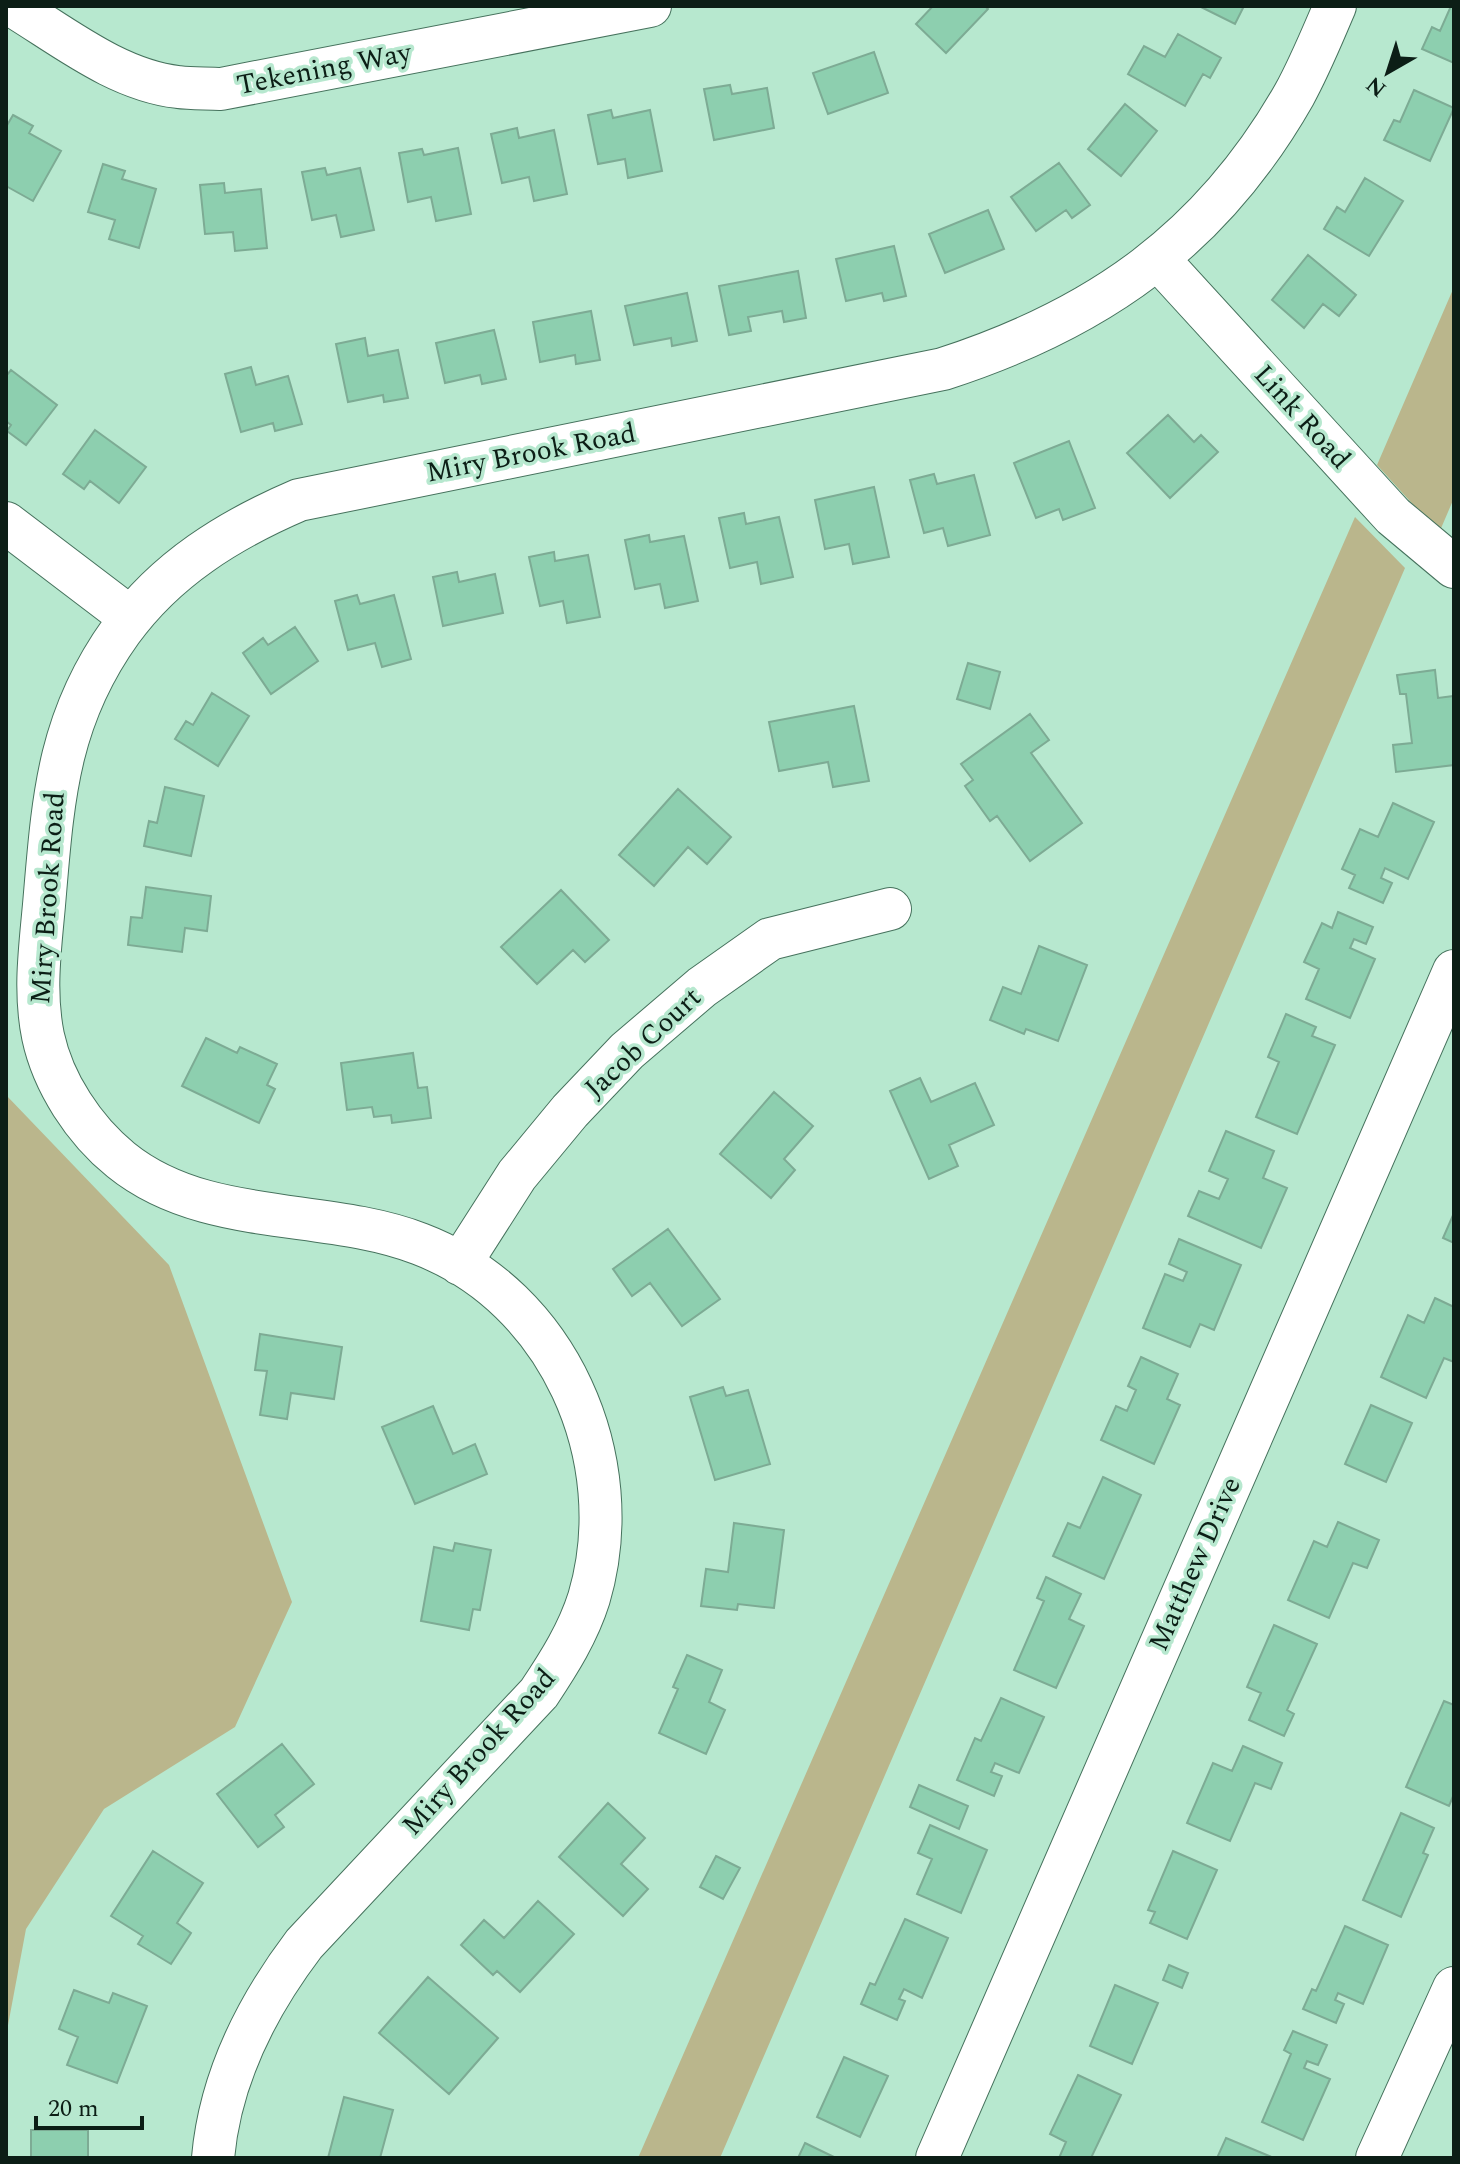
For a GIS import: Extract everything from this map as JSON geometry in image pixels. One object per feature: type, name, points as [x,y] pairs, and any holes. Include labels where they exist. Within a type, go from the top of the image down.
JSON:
[{"type":"street","name":"Tekening Way","points":[[13,6],[138,78],[177,87],[221,89],[650,6]]},
{"type":"street","name":"Miry Brook Road","points":[[213,2158],[229,2079],[251,2027],[283,1972],[304,1944],[539,1693],[567,1651],[588,1600],[599,1550],[601,1494],[593,1445],[577,1397],[553,1352],[522,1313],[484,1279],[423,1245],[375,1229],[205,1202],[158,1184],[121,1160],[87,1127],[60,1084],[43,1040],[36,992],[53,794],[67,737],[89,683],[131,618],[157,589],[201,551],[250,521],[299,500],[943,369],[1000,351],[1063,322],[1122,286],[1158,259],[1212,207],[1256,153],[1294,94],[1335,6]]},
{"type":"street","name":"Link Road","points":[[1158,259],[1393,516],[1454,567]]},
{"type":"street","points":[[6,523],[131,618]]},
{"type":"street","name":"Jacob Court","points":[[460,1264],[517,1175],[570,1111],[627,1051],[702,987],[770,939],[890,909]]},
{"type":"street","name":"Matthew Drive","points":[[937,2158],[1454,971]]},
{"type":"street","points":[[1377,2158],[1454,1988]]},
{"type":"shaded area","points":[[1454,287],[1454,498],[1439,533],[1377,465]]},
{"type":"shaded area","points":[[1355,517],[1405,568],[720,2158],[638,2158]]},
{"type":"shaded area","points":[[6,1095],[169,1265],[292,1602],[235,1727],[104,1809],[26,1929],[6,2036]]},
{"type":"building","points":[[933,6],[985,6],[988,9],[946,53],[916,24]]},
{"type":"building","points":[[1199,6],[1244,6],[1235,24]]},
{"type":"building","points":[[1451,6],[1454,6],[1454,63],[1422,49],[1432,27],[1440,31]]},
{"type":"building","points":[[1178,34],[1221,58],[1210,78],[1203,74],[1185,106],[1128,74],[1144,46],[1165,57]]},
{"type":"building","points":[[874,52],[888,93],[828,114],[813,73]]},
{"type":"building","points":[[730,85],[732,94],[767,88],[774,128],[714,140],[704,89]]},
{"type":"building","points":[[1414,90],[1454,108],[1430,161],[1384,140],[1394,120],[1400,122]]},
{"type":"building","points":[[1125,104],[1157,131],[1121,176],[1088,149]]},
{"type":"building","points":[[611,110],[613,118],[650,110],[662,171],[628,178],[625,159],[598,164],[588,115]]},
{"type":"building","points":[[13,115],[33,126],[29,133],[61,151],[33,201],[6,186],[6,127]]},
{"type":"building","points":[[517,128],[519,138],[554,130],[567,194],[534,201],[529,177],[502,183],[491,134]]},
{"type":"building","points":[[458,148],[471,214],[436,221],[431,197],[408,202],[399,153],[422,149],[424,155]]},
{"type":"building","points":[[1059,163],[1090,205],[1072,218],[1066,210],[1036,231],[1011,197]]},
{"type":"building","points":[[103,164],[125,171],[122,179],[156,189],[139,248],[109,239],[115,220],[88,212]]},
{"type":"building","points":[[325,168],[327,175],[360,168],[374,230],[341,237],[336,215],[312,220],[302,172]]},
{"type":"building","points":[[1365,178],[1403,201],[1369,256],[1324,229],[1337,207],[1345,212]]},
{"type":"building","points":[[224,183],[225,193],[261,189],[267,248],[235,251],[233,232],[205,234],[200,185]]},
{"type":"building","points":[[988,210],[1004,249],[945,273],[929,234]]},
{"type":"building","points":[[894,246],[906,296],[884,301],[882,293],[846,301],[836,259]]},
{"type":"building","points":[[1308,255],[1356,295],[1339,316],[1323,304],[1304,328],[1272,300]]},
{"type":"building","points":[[798,271],[806,318],[784,322],[782,311],[748,317],[751,331],[729,335],[719,286]]},
{"type":"building","points":[[687,293],[697,341],[672,346],[671,338],[634,345],[625,306]]},
{"type":"building","points":[[591,311],[600,360],[576,364],[575,355],[540,362],[533,322]]},
{"type":"building","points":[[494,330],[506,379],[482,384],[480,375],[445,383],[436,343]]},
{"type":"building","points":[[365,338],[368,356],[398,350],[408,398],[384,402],[383,395],[348,402],[336,344]]},
{"type":"building","points":[[251,367],[256,385],[288,376],[302,424],[275,431],[273,423],[241,432],[225,374]]},
{"type":"building","points":[[11,370],[57,405],[26,445],[7,431],[11,425],[6,421],[6,376]]},
{"type":"building","points":[[1168,415],[1194,442],[1201,435],[1218,452],[1170,498],[1127,453]]},
{"type":"building","points":[[95,430],[146,467],[119,503],[90,481],[84,489],[63,474]]},
{"type":"building","points":[[1069,441],[1095,508],[1063,520],[1059,509],[1036,518],[1014,463]]},
{"type":"building","points":[[934,474],[937,484],[974,475],[990,535],[948,546],[943,528],[924,533],[910,480]]},
{"type":"building","points":[[874,487],[889,557],[853,564],[849,544],[825,549],[815,500]]},
{"type":"building","points":[[744,513],[746,524],[779,517],[793,577],[761,584],[757,562],[730,568],[719,518]]},
{"type":"building","points":[[649,535],[650,542],[684,536],[698,601],[665,608],[660,584],[635,589],[625,540]]},
{"type":"building","points":[[554,552],[555,561],[588,555],[600,617],[567,623],[563,601],[540,606],[529,557]]},
{"type":"building","points":[[457,572],[459,582],[495,574],[503,613],[443,626],[433,577]]},
{"type":"building","points":[[357,595],[360,604],[394,595],[411,659],[382,667],[375,643],[348,650],[335,601]]},
{"type":"building","points":[[295,627],[318,661],[271,694],[243,653],[263,638],[268,645]]},
{"type":"building","points":[[968,663],[1000,672],[990,709],[957,699]]},
{"type":"building","points":[[1435,670],[1438,698],[1454,696],[1454,765],[1396,772],[1393,745],[1412,743],[1406,694],[1400,694],[1397,675]]},
{"type":"building","points":[[212,693],[249,716],[218,766],[175,739],[186,721],[193,725]]},
{"type":"building","points":[[854,706],[869,781],[833,787],[828,762],[779,771],[769,722]]},
{"type":"building","points":[[1030,714],[1049,740],[1031,753],[1082,823],[1030,861],[997,816],[990,821],[965,786],[973,780],[961,764]]},
{"type":"building","points":[[165,787],[204,796],[191,856],[144,846],[149,821],[157,823]]},
{"type":"building","points":[[678,789],[731,837],[707,864],[688,847],[654,886],[619,855]]},
{"type":"building","points":[[1393,803],[1434,822],[1408,879],[1385,868],[1381,878],[1392,883],[1383,903],[1349,888],[1355,875],[1342,869],[1360,829],[1378,837]]},
{"type":"building","points":[[146,887],[211,896],[207,931],[185,928],[182,952],[128,945],[131,917],[142,918]]},
{"type":"building","points":[[561,890],[609,940],[585,962],[573,950],[537,984],[501,947]]},
{"type":"building","points":[[1338,912],[1373,927],[1366,944],[1354,939],[1350,948],[1375,959],[1350,1018],[1306,999],[1319,969],[1304,962],[1322,923],[1332,928]]},
{"type":"building","points":[[1039,946],[1087,965],[1058,1041],[1026,1029],[1024,1034],[990,1020],[1003,987],[1021,994]]},
{"type":"building","points":[[1286,1014],[1316,1027],[1312,1036],[1335,1045],[1297,1134],[1256,1117],[1279,1062],[1268,1057]]},
{"type":"building","points":[[206,1038],[237,1053],[240,1047],[277,1064],[267,1085],[275,1089],[259,1123],[182,1086]]},
{"type":"building","points":[[413,1053],[418,1088],[427,1087],[431,1118],[392,1123],[391,1115],[374,1117],[372,1107],[347,1110],[341,1063]]},
{"type":"building","points":[[920,1078],[931,1102],[975,1083],[994,1125],[949,1145],[958,1166],[929,1179],[890,1091]]},
{"type":"building","points":[[774,1092],[813,1126],[784,1159],[795,1170],[771,1198],[720,1154]]},
{"type":"building","points":[[1226,1131],[1274,1151],[1263,1178],[1287,1188],[1261,1248],[1188,1216],[1199,1191],[1219,1199],[1228,1179],[1209,1171]]},
{"type":"building","points":[[1454,1213],[1454,1243],[1443,1238]]},
{"type":"building","points":[[668,1229],[720,1299],[682,1326],[650,1283],[632,1296],[613,1269]]},
{"type":"building","points":[[1179,1239],[1241,1265],[1214,1330],[1200,1324],[1190,1347],[1143,1328],[1165,1274],[1183,1281],[1187,1272],[1169,1264]]},
{"type":"building","points":[[1435,1298],[1454,1307],[1454,1362],[1444,1358],[1426,1398],[1381,1377],[1408,1315],[1424,1323]]},
{"type":"building","points":[[260,1334],[342,1347],[334,1399],[291,1393],[287,1419],[260,1415],[267,1371],[255,1370]]},
{"type":"building","points":[[1141,1357],[1178,1374],[1167,1399],[1180,1405],[1154,1464],[1101,1440],[1116,1406],[1127,1411],[1136,1390],[1128,1386]]},
{"type":"building","points":[[723,1387],[726,1396],[748,1390],[770,1464],[715,1480],[690,1397]]},
{"type":"building","points":[[1371,1405],[1412,1423],[1386,1482],[1345,1464]]},
{"type":"building","points":[[433,1406],[453,1454],[475,1444],[487,1474],[415,1504],[382,1427]]},
{"type":"building","points":[[1103,1477],[1141,1495],[1104,1579],[1053,1556],[1068,1523],[1080,1528]]},
{"type":"building","points":[[1338,1522],[1379,1540],[1367,1568],[1353,1563],[1329,1618],[1288,1600],[1314,1541],[1327,1547]]},
{"type":"building","points":[[734,1523],[784,1530],[774,1608],[738,1604],[737,1610],[701,1606],[706,1569],[728,1572]]},
{"type":"building","points":[[455,1543],[491,1550],[480,1610],[473,1609],[469,1630],[421,1621],[434,1547],[453,1551]]},
{"type":"building","points":[[1046,1577],[1081,1594],[1069,1619],[1084,1626],[1056,1688],[1014,1670],[1044,1601],[1037,1598]]},
{"type":"building","points":[[1274,1625],[1317,1644],[1287,1710],[1294,1714],[1284,1736],[1249,1720],[1261,1693],[1247,1687]]},
{"type":"building","points":[[687,1655],[722,1670],[709,1702],[725,1710],[706,1754],[659,1733],[678,1689],[673,1687]]},
{"type":"building","points":[[1001,1698],[1044,1717],[1019,1773],[995,1763],[991,1772],[1002,1776],[994,1796],[957,1780],[975,1738],[981,1741]]},
{"type":"building","points":[[1444,1701],[1454,1705],[1454,1794],[1449,1806],[1406,1787]]},
{"type":"building","points":[[282,1744],[314,1784],[275,1815],[284,1827],[258,1847],[217,1794]]},
{"type":"building","points":[[1243,1746],[1282,1763],[1271,1789],[1255,1783],[1230,1841],[1187,1823],[1213,1763],[1232,1771]]},
{"type":"building","points":[[919,1785],[968,1806],[959,1829],[910,1807]]},
{"type":"building","points":[[608,1803],[645,1838],[621,1864],[648,1889],[623,1916],[559,1857]]},
{"type":"building","points":[[1401,1813],[1434,1828],[1423,1853],[1428,1855],[1401,1917],[1363,1900]]},
{"type":"building","points":[[930,1825],[987,1850],[961,1913],[917,1894],[932,1859],[918,1853]]},
{"type":"building","points":[[153,1851],[203,1883],[177,1923],[191,1933],[171,1964],[138,1944],[143,1936],[111,1916]]},
{"type":"building","points":[[1173,1851],[1217,1870],[1187,1939],[1150,1923],[1155,1912],[1148,1910]]},
{"type":"building","points":[[716,1856],[740,1868],[723,1899],[700,1887]]},
{"type":"building","points":[[538,1901],[574,1934],[520,1992],[497,1971],[493,1975],[461,1945],[484,1920],[504,1938]]},
{"type":"building","points":[[905,1919],[948,1938],[922,1998],[904,1989],[899,1999],[905,2001],[897,2020],[861,2004],[870,1983],[875,1985]]},
{"type":"building","points":[[1345,1926],[1388,1945],[1363,2004],[1338,1993],[1335,2000],[1344,2004],[1336,2023],[1303,2009],[1312,1989],[1316,1991]]},
{"type":"building","points":[[1169,1965],[1188,1973],[1182,1988],[1163,1980]]},
{"type":"building","points":[[428,1977],[498,2038],[449,2094],[379,2033]]},
{"type":"building","points":[[1115,1985],[1158,2003],[1132,2064],[1090,2046]]},
{"type":"building","points":[[74,1990],[109,2003],[113,1993],[147,2006],[117,2083],[67,2065],[78,2037],[59,2029]]},
{"type":"building","points":[[1293,2031],[1327,2045],[1318,2065],[1307,2061],[1304,2068],[1330,2079],[1303,2140],[1262,2122],[1291,2054],[1284,2050]]},
{"type":"building","points":[[844,2057],[888,2076],[860,2137],[817,2117]]},
{"type":"building","points":[[1078,2075],[1121,2095],[1091,2158],[1059,2158],[1066,2142],[1050,2134]]},
{"type":"building","points":[[344,2097],[393,2110],[380,2158],[328,2158]]},
{"type":"building","points":[[31,2130],[88,2130],[88,2158],[31,2158]]},
{"type":"building","points":[[1226,2138],[1274,2158],[1217,2158]]},
{"type":"building","points":[[805,2143],[836,2158],[798,2158]]}]
